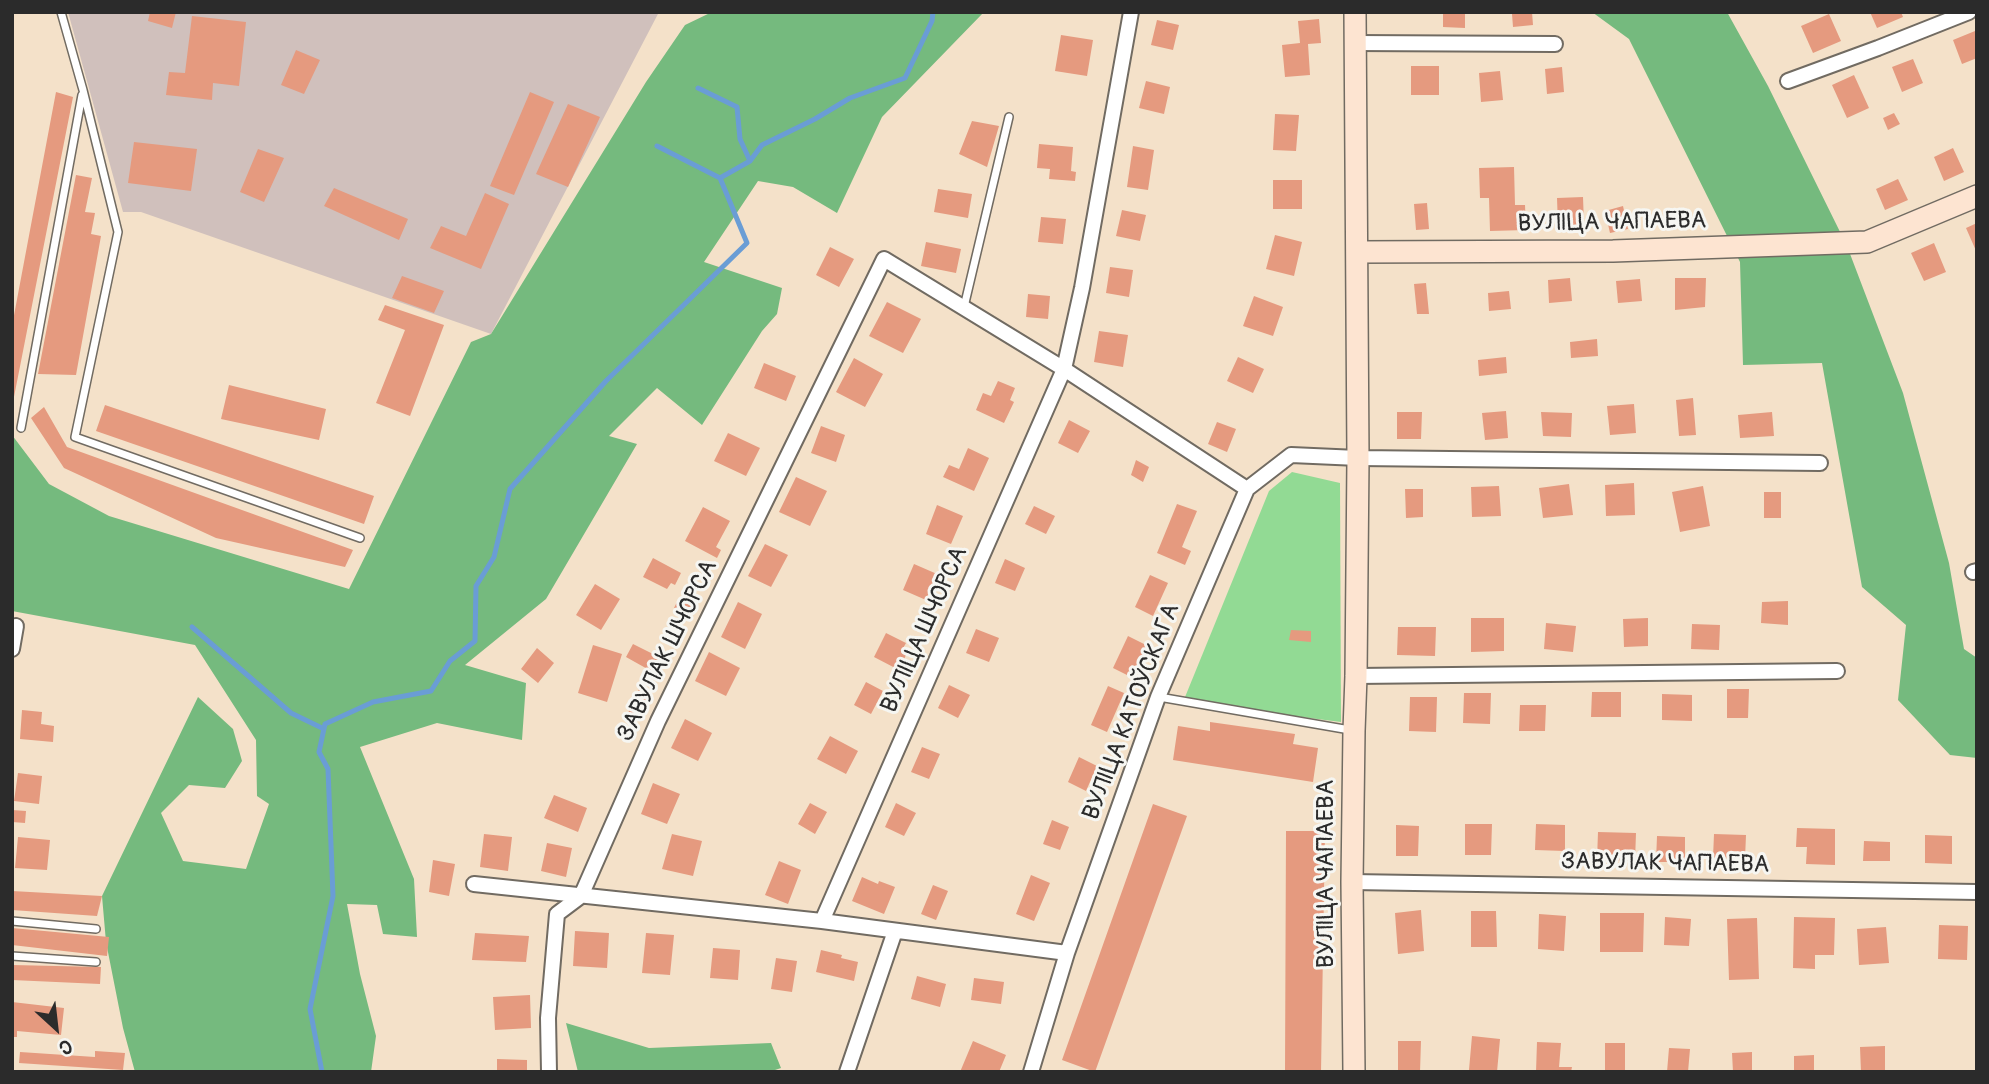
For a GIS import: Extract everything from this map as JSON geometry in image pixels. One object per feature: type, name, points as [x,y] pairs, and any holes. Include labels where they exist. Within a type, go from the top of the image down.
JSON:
[{"type":"street","name":"ВУЛІЦА ШЧОРСА","points":[[822,920],[1065,369],[1131,12]]},
{"type":"street","name":"ВУЛІЦА ЧАПАЕВА","points":[[1354,1072],[1352,882],[1358,458],[1358,252],[1353,43],[1355,12]]},
{"type":"street","points":[[1788,81],[1969,12]]},
{"type":"street","points":[[1353,43],[1555,44]]},
{"type":"street","name":"ВУЛІЦА ЧАПАЕВА","points":[[1358,252],[1613,251],[1867,242],[1977,196]]},
{"type":"street","name":"ЗАВУЛАК ШЧОРСА","points":[[549,1072],[548,1018],[557,914],[581,896],[658,721],[884,259],[964,307]]},
{"type":"street","points":[[964,307],[1065,369],[1247,489]]},
{"type":"street","name":"ВУЛІЦА КАТОЎСКАГА","points":[[1031,1072],[1067,953],[1158,696],[1247,489],[1291,455],[1358,458]]},
{"type":"street","points":[[1358,458],[1820,463]]},
{"type":"street","points":[[12,649],[16,626]]},
{"type":"street","points":[[1356,676],[1837,671]]},
{"type":"street","name":"ЗАВУЛАК ЧАПАЕВА","points":[[1352,882],[1977,892]]},
{"type":"street","points":[[474,884],[822,920],[1067,953]]},
{"type":"street","points":[[847,1072],[895,931]]},
{"type":"lane","points":[[61,12],[118,232],[75,437],[360,538]]},
{"type":"lane","points":[[22,428],[83,90]]},
{"type":"lane","points":[[964,307],[1009,117]]},
{"type":"lane","points":[[1158,696],[1353,730]]},
{"type":"lane","points":[[12,920],[96,929]]},
{"type":"lane","points":[[12,956],[96,962]]},
{"type":"shaded area","points":[[68,12],[659,12],[491,334],[141,212],[123,212]]},
{"type":"green space","points":[[712,12],[984,12],[882,117],[837,213],[793,187],[758,181],[704,262],[782,288],[777,314],[762,331],[702,425],[657,388],[609,436],[637,444],[546,599],[465,665],[526,683],[522,740],[437,723],[360,747],[414,879],[417,937],[383,934],[377,905],[347,904],[360,974],[376,1036],[371,1072],[135,1072],[123,1028],[106,942],[102,896],[198,697],[233,729],[242,761],[225,788],[189,785],[161,813],[183,861],[246,869],[269,804],[257,796],[256,740],[195,645],[12,611],[12,435],[49,484],[109,516],[349,589],[471,342],[491,334],[646,82],[685,25]]},
{"type":"green space","points":[[1592,12],[1727,12],[1768,86],[1847,246],[1903,393],[1949,563],[1964,649],[1977,658],[1977,758],[1950,755],[1898,700],[1906,625],[1862,587],[1822,363],[1743,365],[1740,262],[1629,39]]},
{"type":"green space","points":[[1292,472],[1340,483],[1341,722],[1183,702],[1269,491]]},
{"type":"green space","points":[[566,1023],[649,1048],[771,1043],[781,1068],[769,1072],[578,1072]]},
{"type":"building","points":[[150,12],[176,12],[172,28],[148,21]]},
{"type":"building","points":[[1443,12],[1465,12],[1465,28],[1443,27]]},
{"type":"building","points":[[1532,12],[1533,25],[1513,27],[1512,14]]},
{"type":"building","points":[[1870,12],[1901,12],[1903,17],[1877,28]]},
{"type":"building","points":[[1829,14],[1841,41],[1813,53],[1801,26]]},
{"type":"building","points":[[192,16],[246,22],[239,86],[213,83],[212,100],[166,95],[169,72],[185,73]]},
{"type":"building","points":[[1319,19],[1321,43],[1308,44],[1310,75],[1285,77],[1282,45],[1300,43],[1298,21]]},
{"type":"building","points":[[1157,20],[1179,25],[1173,50],[1151,45]]},
{"type":"building","points":[[1975,31],[1977,58],[1962,64],[1953,40]]},
{"type":"building","points":[[1061,35],[1093,40],[1087,76],[1055,71]]},
{"type":"building","points":[[296,50],[320,60],[304,94],[281,85]]},
{"type":"building","points":[[1913,59],[1923,83],[1902,92],[1892,67]]},
{"type":"building","points":[[1411,66],[1439,66],[1439,95],[1411,95]]},
{"type":"building","points":[[1562,67],[1564,92],[1547,94],[1545,69]]},
{"type":"building","points":[[1500,71],[1503,100],[1481,102],[1479,73]]},
{"type":"building","points":[[1854,75],[1869,108],[1847,118],[1832,85]]},
{"type":"building","points":[[1146,81],[1170,87],[1164,114],[1139,108]]},
{"type":"building","points":[[56,92],[73,97],[12,407],[12,326]]},
{"type":"building","points":[[530,92],[554,102],[514,195],[490,186]]},
{"type":"building","points":[[568,104],[600,117],[568,187],[536,174]]},
{"type":"building","points":[[1894,113],[1900,124],[1888,130],[1883,118]]},
{"type":"building","points":[[1275,114],[1299,115],[1296,151],[1273,150]]},
{"type":"building","points":[[972,121],[999,126],[987,167],[959,154]]},
{"type":"building","points":[[134,142],[197,149],[191,191],[128,183]]},
{"type":"building","points":[[1039,144],[1073,147],[1071,171],[1076,172],[1075,181],[1049,179],[1050,169],[1037,168]]},
{"type":"building","points":[[1133,146],[1154,150],[1148,190],[1127,187]]},
{"type":"building","points":[[1953,148],[1964,172],[1944,181],[1934,157]]},
{"type":"building","points":[[258,149],[284,158],[264,202],[240,192]]},
{"type":"building","points":[[1514,167],[1515,205],[1525,205],[1526,230],[1490,231],[1489,198],[1480,198],[1479,168]]},
{"type":"building","points":[[76,175],[92,178],[85,212],[95,213],[91,234],[101,236],[76,375],[38,374]]},
{"type":"building","points":[[1898,179],[1908,200],[1885,210],[1876,189]]},
{"type":"building","points":[[1273,180],[1302,180],[1302,209],[1273,209]]},
{"type":"building","points":[[334,188],[408,219],[399,240],[324,206]]},
{"type":"building","points":[[938,189],[972,194],[968,218],[934,212]]},
{"type":"building","points":[[485,193],[509,204],[481,269],[430,248],[441,226],[466,236]]},
{"type":"building","points":[[1583,197],[1584,224],[1558,226],[1557,198]]},
{"type":"building","points":[[1427,203],[1429,229],[1416,230],[1414,204]]},
{"type":"building","points":[[1623,206],[1628,229],[1610,233],[1605,211]]},
{"type":"building","points":[[1122,210],[1146,215],[1140,241],[1116,236]]},
{"type":"building","points":[[1041,217],[1066,219],[1063,244],[1038,242]]},
{"type":"building","points":[[1977,223],[1977,253],[1966,228]]},
{"type":"building","points":[[1275,235],[1302,242],[1294,276],[1266,269]]},
{"type":"building","points":[[926,242],[961,249],[956,273],[921,266]]},
{"type":"building","points":[[1934,243],[1946,272],[1924,281],[1911,253]]},
{"type":"building","points":[[830,247],[854,259],[839,287],[816,275]]},
{"type":"building","points":[[1110,267],[1133,270],[1129,297],[1106,293]]},
{"type":"building","points":[[402,276],[444,291],[434,313],[392,298]]},
{"type":"building","points":[[1570,278],[1572,301],[1549,303],[1548,280]]},
{"type":"building","points":[[1675,278],[1706,278],[1705,307],[1675,310]]},
{"type":"building","points":[[1640,279],[1642,301],[1618,303],[1616,281]]},
{"type":"building","points":[[1426,283],[1429,314],[1417,314],[1414,284]]},
{"type":"building","points":[[1509,291],[1511,309],[1489,311],[1488,293]]},
{"type":"building","points":[[1028,294],[1050,296],[1048,319],[1026,317]]},
{"type":"building","points":[[1254,296],[1283,307],[1273,336],[1243,326]]},
{"type":"building","points":[[887,302],[921,319],[903,353],[869,336]]},
{"type":"building","points":[[385,305],[444,325],[410,416],[376,403],[405,330],[378,320]]},
{"type":"building","points":[[1099,331],[1128,335],[1123,367],[1094,362]]},
{"type":"building","points":[[1597,339],[1598,356],[1571,358],[1570,342]]},
{"type":"building","points":[[1238,357],[1264,369],[1253,393],[1227,381]]},
{"type":"building","points":[[1506,357],[1507,373],[1479,376],[1478,360]]},
{"type":"building","points":[[854,358],[883,374],[865,407],[836,392]]},
{"type":"building","points":[[764,363],[796,376],[786,401],[754,388]]},
{"type":"building","points":[[998,381],[1015,388],[1010,400],[1014,402],[1004,423],[976,410],[983,393],[991,396]]},
{"type":"building","points":[[229,385],[326,409],[319,440],[221,419]]},
{"type":"building","points":[[1693,398],[1696,435],[1679,436],[1676,400]]},
{"type":"building","points":[[1634,404],[1636,433],[1610,435],[1607,406]]},
{"type":"building","points":[[105,405],[374,496],[364,524],[96,431]]},
{"type":"building","points":[[44,407],[67,447],[353,550],[345,567],[216,538],[64,468],[31,418]]},
{"type":"building","points":[[1506,411],[1508,438],[1485,440],[1482,413]]},
{"type":"building","points":[[1397,412],[1422,412],[1421,439],[1397,439]]},
{"type":"building","points":[[1541,412],[1572,413],[1571,437],[1543,436]]},
{"type":"building","points":[[1772,412],[1774,436],[1740,438],[1738,415]]},
{"type":"building","points":[[1069,420],[1090,431],[1078,453],[1058,443]]},
{"type":"building","points":[[1217,422],[1236,429],[1227,452],[1208,444]]},
{"type":"building","points":[[821,426],[845,435],[836,462],[811,453]]},
{"type":"building","points":[[728,433],[760,448],[746,476],[714,461]]},
{"type":"building","points":[[968,448],[989,458],[974,491],[943,477],[949,465],[959,469]]},
{"type":"building","points":[[1136,460],[1149,467],[1143,482],[1131,475]]},
{"type":"building","points":[[796,477],[827,491],[810,526],[779,512]]},
{"type":"building","points":[[1634,483],[1635,515],[1606,516],[1605,485]]},
{"type":"building","points":[[1569,484],[1573,515],[1543,518],[1539,488]]},
{"type":"building","points":[[1499,486],[1501,516],[1472,517],[1471,487]]},
{"type":"building","points":[[1703,486],[1710,526],[1680,532],[1672,492]]},
{"type":"building","points":[[1405,489],[1423,489],[1423,517],[1406,518]]},
{"type":"building","points":[[1764,492],[1781,492],[1781,518],[1764,518]]},
{"type":"building","points":[[1177,504],[1197,511],[1182,547],[1191,551],[1185,565],[1157,553]]},
{"type":"building","points":[[937,505],[963,516],[951,544],[926,534]]},
{"type":"building","points":[[1034,506],[1055,516],[1046,534],[1025,524]]},
{"type":"building","points":[[703,507],[730,521],[716,547],[721,550],[717,558],[685,541]]},
{"type":"building","points":[[765,544],[788,555],[771,587],[748,576]]},
{"type":"building","points":[[653,558],[681,573],[675,585],[671,583],[667,589],[643,577]]},
{"type":"building","points":[[1005,559],[1025,568],[1015,591],[995,583]]},
{"type":"building","points":[[914,564],[937,574],[926,600],[903,590]]},
{"type":"building","points":[[1150,575],[1168,583],[1153,616],[1135,607]]},
{"type":"building","points":[[595,584],[620,599],[601,630],[576,615]]},
{"type":"building","points":[[678,600],[692,606],[688,615],[674,608]]},
{"type":"building","points":[[1788,601],[1788,625],[1761,623],[1762,602]]},
{"type":"building","points":[[738,602],[762,614],[745,649],[721,637]]},
{"type":"building","points":[[1471,618],[1504,618],[1504,651],[1471,652]]},
{"type":"building","points":[[1648,618],[1648,646],[1624,647],[1623,619]]},
{"type":"building","points":[[1546,623],[1576,626],[1573,652],[1544,649]]},
{"type":"building","points":[[1692,624],[1720,625],[1719,650],[1691,649]]},
{"type":"building","points":[[1398,627],[1436,627],[1435,656],[1397,655]]},
{"type":"building","points":[[976,629],[999,638],[989,662],[966,653]]},
{"type":"building","points":[[1291,630],[1311,631],[1311,642],[1289,640]]},
{"type":"building","points":[[886,633],[906,643],[901,652],[906,655],[899,670],[874,657]]},
{"type":"building","points":[[1128,636],[1148,646],[1133,678],[1113,668]]},
{"type":"building","points":[[633,644],[659,657],[651,671],[626,657]]},
{"type":"building","points":[[593,645],[622,654],[607,702],[578,693]]},
{"type":"building","points":[[537,648],[554,663],[538,683],[521,669]]},
{"type":"building","points":[[709,652],[740,668],[726,696],[695,681]]},
{"type":"building","points":[[866,682],[883,691],[871,714],[854,705]]},
{"type":"building","points":[[949,685],[970,695],[958,718],[938,708]]},
{"type":"building","points":[[1108,686],[1124,693],[1107,732],[1091,725]]},
{"type":"building","points":[[640,687],[652,693],[640,718],[628,713]]},
{"type":"building","points":[[1727,689],[1749,689],[1748,718],[1727,718]]},
{"type":"building","points":[[1592,692],[1621,692],[1621,717],[1591,717]]},
{"type":"building","points":[[1464,693],[1491,693],[1490,724],[1463,723]]},
{"type":"building","points":[[1662,694],[1692,695],[1692,721],[1662,720]]},
{"type":"building","points":[[1410,697],[1437,697],[1436,732],[1409,731]]},
{"type":"building","points":[[1520,705],[1546,705],[1545,731],[1519,731]]},
{"type":"building","points":[[22,710],[42,712],[41,724],[54,726],[53,742],[20,739]]},
{"type":"building","points":[[685,719],[712,733],[698,761],[671,748]]},
{"type":"building","points":[[1210,722],[1295,734],[1293,744],[1318,748],[1313,782],[1173,760],[1178,726],[1210,731]]},
{"type":"building","points":[[830,736],[858,751],[846,774],[817,759]]},
{"type":"building","points":[[922,747],[940,754],[929,779],[911,772]]},
{"type":"building","points":[[1079,757],[1097,766],[1086,791],[1068,782]]},
{"type":"building","points":[[18,773],[42,776],[39,804],[14,801]]},
{"type":"building","points":[[653,783],[680,794],[667,824],[641,814]]},
{"type":"building","points":[[554,795],[587,808],[578,832],[544,818]]},
{"type":"building","points":[[810,803],[827,812],[815,834],[798,824]]},
{"type":"building","points":[[896,803],[916,813],[904,836],[885,827]]},
{"type":"building","points":[[1153,804],[1187,816],[1095,1072],[1062,1060]]},
{"type":"building","points":[[12,810],[26,811],[25,823],[12,822]]},
{"type":"building","points":[[1052,820],[1069,827],[1060,850],[1043,844]]},
{"type":"building","points":[[1465,824],[1492,824],[1491,855],[1465,855]]},
{"type":"building","points":[[1536,824],[1565,825],[1565,851],[1535,850]]},
{"type":"building","points":[[1396,825],[1419,826],[1418,856],[1396,856]]},
{"type":"building","points":[[1797,828],[1835,829],[1835,865],[1806,864],[1807,847],[1796,847]]},
{"type":"building","points":[[1286,831],[1325,831],[1321,1072],[1285,1072]]},
{"type":"building","points":[[1598,832],[1636,833],[1635,861],[1597,860]]},
{"type":"building","points":[[484,834],[512,837],[508,871],[480,867]]},
{"type":"building","points":[[672,834],[702,841],[693,876],[662,869]]},
{"type":"building","points":[[1714,834],[1746,835],[1745,859],[1713,858]]},
{"type":"building","points":[[1925,835],[1952,836],[1952,864],[1925,863]]},
{"type":"building","points":[[1657,836],[1685,837],[1685,862],[1656,862]]},
{"type":"building","points":[[18,837],[50,840],[47,870],[15,868]]},
{"type":"building","points":[[1864,841],[1890,842],[1890,861],[1863,861]]},
{"type":"building","points":[[547,843],[572,848],[566,877],[541,871]]},
{"type":"building","points":[[433,860],[455,864],[449,896],[429,892]]},
{"type":"building","points":[[779,861],[801,870],[788,904],[765,895]]},
{"type":"building","points":[[1031,875],[1050,883],[1034,921],[1016,914]]},
{"type":"building","points":[[862,877],[895,887],[884,914],[852,901]]},
{"type":"building","points":[[933,885],[948,891],[936,920],[921,914]]},
{"type":"building","points":[[12,891],[102,896],[97,916],[12,910]]},
{"type":"building","points":[[1421,910],[1424,951],[1398,954],[1395,913]]},
{"type":"building","points":[[1471,911],[1496,911],[1497,947],[1471,947]]},
{"type":"building","points":[[1600,913],[1644,913],[1643,952],[1600,952]]},
{"type":"building","points":[[1539,914],[1566,916],[1564,951],[1538,949]]},
{"type":"building","points":[[1665,917],[1691,919],[1689,946],[1664,945]]},
{"type":"building","points":[[1794,917],[1835,918],[1834,955],[1815,955],[1815,969],[1793,968]]},
{"type":"building","points":[[1757,918],[1759,979],[1729,980],[1727,919]]},
{"type":"building","points":[[1939,925],[1968,926],[1967,960],[1938,959]]},
{"type":"building","points":[[1886,927],[1889,963],[1859,965],[1857,929]]},
{"type":"building","points":[[12,928],[109,937],[107,956],[12,945]]},
{"type":"building","points":[[575,931],[609,933],[607,968],[573,966]]},
{"type":"building","points":[[475,933],[529,936],[526,962],[472,960]]},
{"type":"building","points":[[646,933],[674,935],[670,975],[642,973]]},
{"type":"building","points":[[713,948],[740,950],[738,980],[710,978]]},
{"type":"building","points":[[821,950],[858,962],[854,981],[816,972]]},
{"type":"building","points":[[776,958],[797,961],[792,992],[771,989]]},
{"type":"building","points":[[12,965],[101,967],[100,984],[12,980]]},
{"type":"building","points":[[917,976],[946,984],[940,1007],[911,999]]},
{"type":"building","points":[[974,978],[1004,982],[1001,1004],[971,1000]]},
{"type":"building","points":[[530,995],[531,1028],[495,1030],[493,997]]},
{"type":"building","points":[[12,1002],[64,1008],[61,1035],[17,1031],[17,1037],[12,1037]]},
{"type":"building","points":[[1472,1036],[1500,1039],[1497,1072],[1469,1070]]},
{"type":"building","points":[[973,1041],[1006,1055],[999,1072],[960,1072]]},
{"type":"building","points":[[1398,1041],[1421,1041],[1420,1072],[1398,1072]]},
{"type":"building","points":[[1537,1042],[1561,1043],[1559,1067],[1572,1067],[1571,1072],[1536,1072]]},
{"type":"building","points":[[1605,1043],[1625,1043],[1625,1072],[1605,1072]]},
{"type":"building","points":[[1885,1046],[1885,1072],[1861,1072],[1860,1047]]},
{"type":"building","points":[[1669,1048],[1690,1049],[1688,1072],[1667,1072]]},
{"type":"building","points":[[95,1051],[125,1053],[123,1070],[19,1063],[20,1052],[95,1057]]},
{"type":"building","points":[[1752,1052],[1752,1072],[1733,1072],[1732,1053]]},
{"type":"building","points":[[1814,1055],[1814,1072],[1794,1072],[1794,1056]]},
{"type":"building","points":[[497,1059],[527,1060],[527,1072],[497,1072]]},
{"type":"waterway","points":[[322,1072],[310,1009],[333,896],[328,769],[319,752],[325,724],[373,702],[431,691],[450,661],[475,641],[476,586],[494,557],[510,489],[606,381],[747,243],[720,178],[750,161],[762,145],[850,98],[905,78],[932,21],[933,12]]},
{"type":"waterway","points":[[698,88],[737,107],[740,139],[750,161]]},
{"type":"waterway","points":[[657,146],[720,178]]},
{"type":"waterway","points":[[192,627],[291,713],[324,729]]}]
